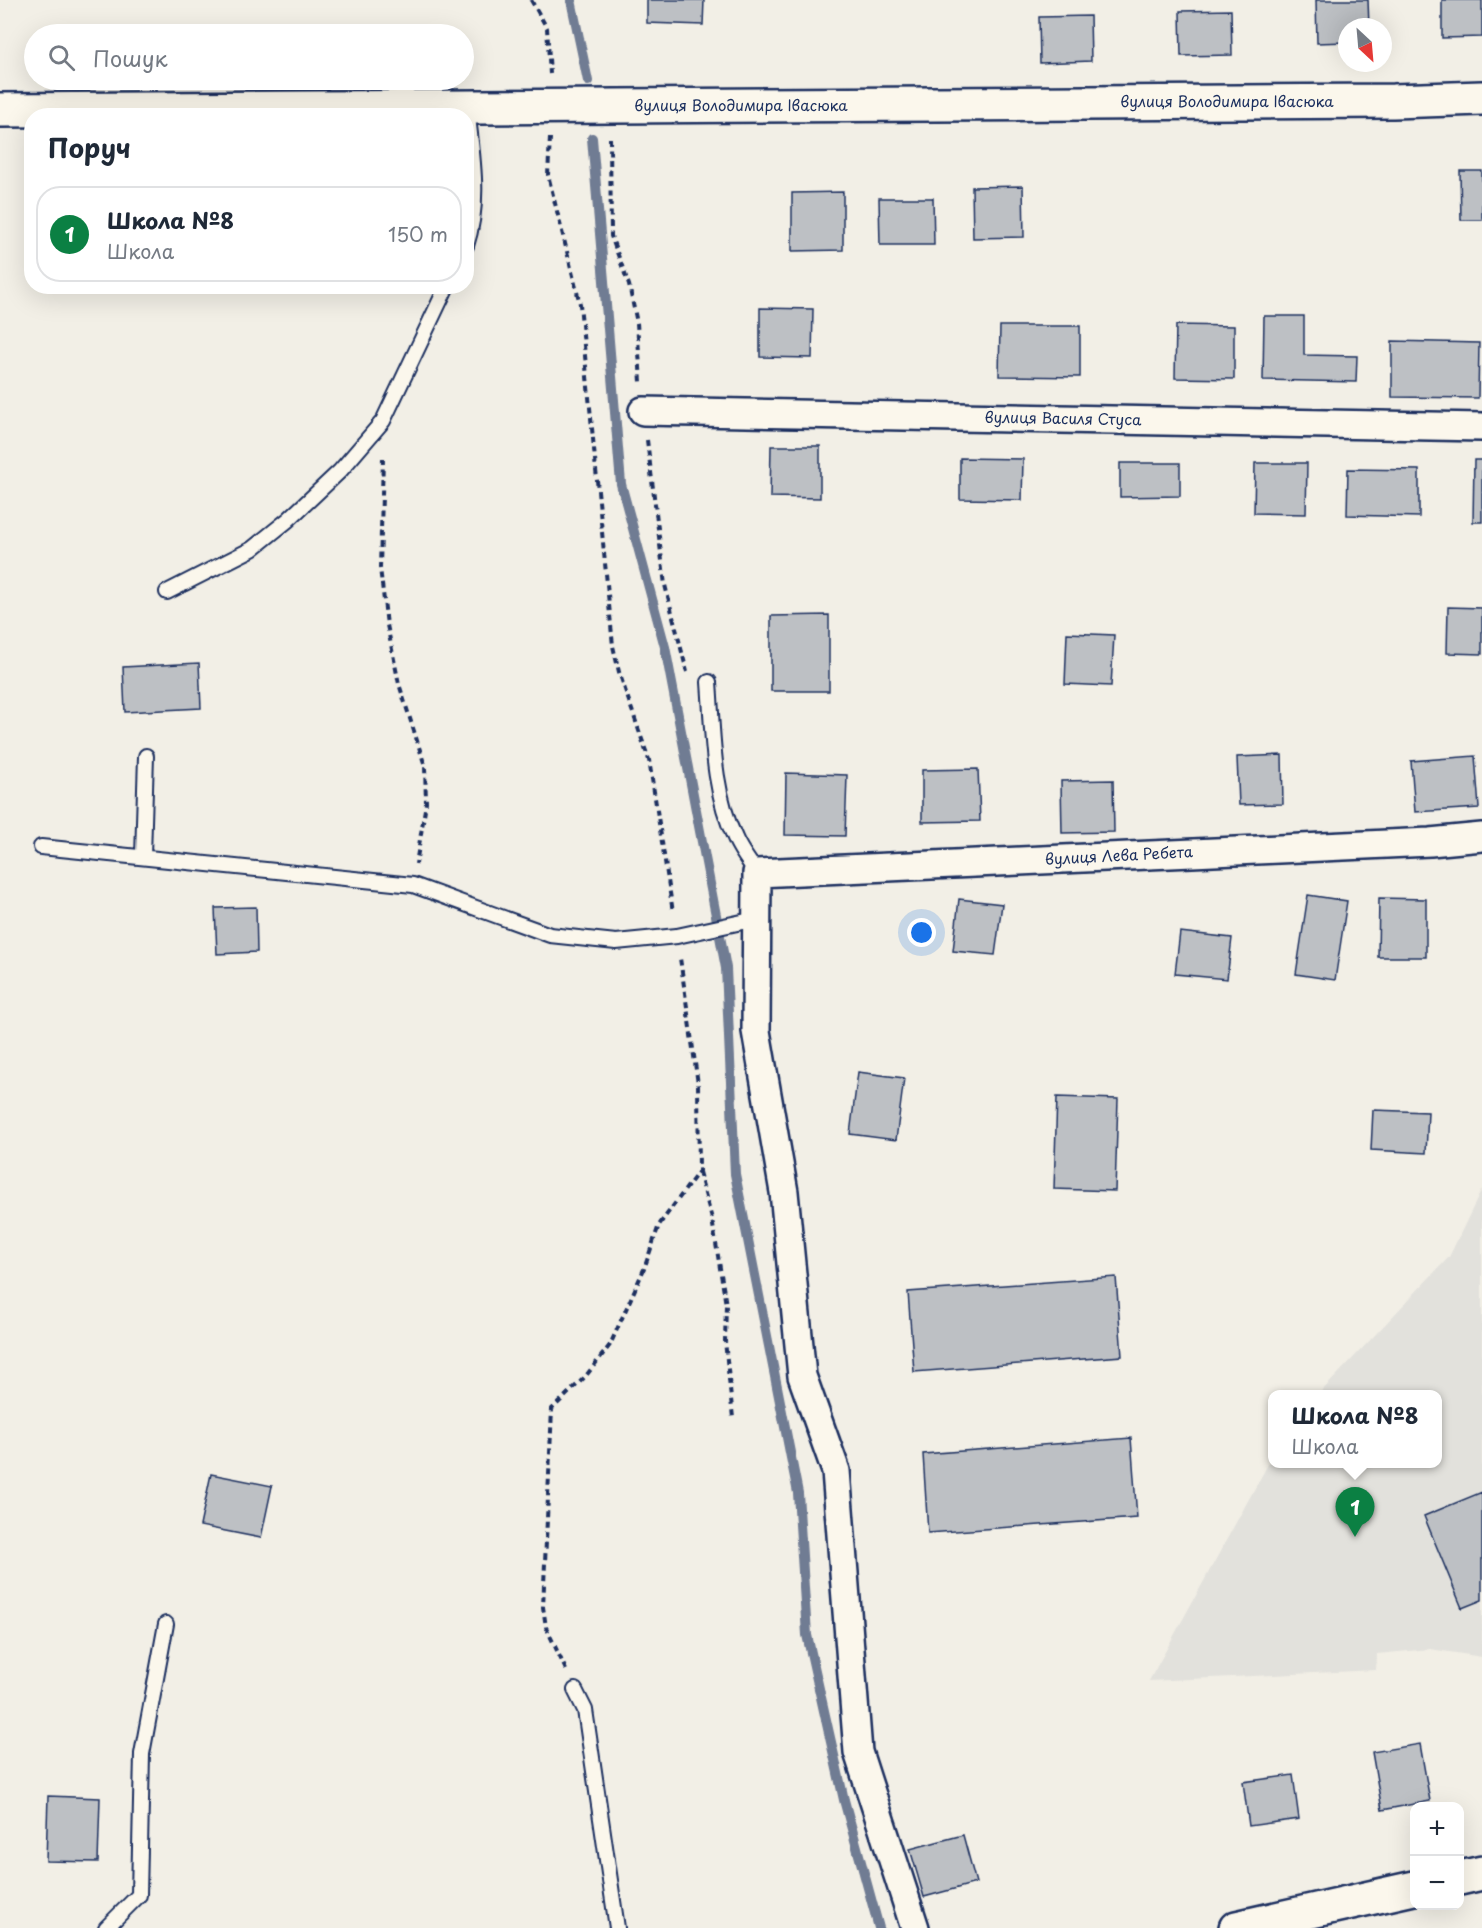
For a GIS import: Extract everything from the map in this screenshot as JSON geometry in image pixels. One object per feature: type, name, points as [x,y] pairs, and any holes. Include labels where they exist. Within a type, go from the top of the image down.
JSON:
[{"type":"street","name":"вулиця Володимира Івасюка","points":[[467,108],[1370,101],[1482,98]]},
{"type":"street","name":"вулиця Володимира Івасюка","points":[[0,110],[24,110]]},
{"type":"street","name":"вулиця Василя Стуса","points":[[643,411],[1482,427]]},
{"type":"street","name":"вулиця Лева Ребета","points":[[757,873],[1430,842],[1482,837]]},
{"type":"street","points":[[757,873],[746,921],[756,1031],[784,1192],[802,1376],[836,1471],[858,1752],[915,1928]]},
{"type":"street","points":[[1464,1877],[1482,1873]]},
{"type":"street","points":[[1236,1928],[1410,1889]]},
{"type":"lane","points":[[474,177],[474,206]]},
{"type":"lane","points":[[167,592],[252,549],[288,520],[333,478],[383,422],[443,294]]},
{"type":"lane","points":[[709,682],[714,756],[720,796],[735,838],[757,873]]},
{"type":"lane","points":[[143,856],[146,756]]},
{"type":"lane","points":[[41,847],[413,885],[550,935],[616,942],[677,936],[746,921]]},
{"type":"lane","points":[[106,1928],[139,1895],[142,1754],[166,1624]]},
{"type":"lane","points":[[575,1690],[585,1710],[617,1928]]},
{"type":"path","points":[[531,0],[547,28],[552,108],[548,175],[580,304],[613,645],[619,672],[649,760],[677,936],[698,1084],[699,1171],[712,1219],[726,1305],[725,1341],[733,1418]]},
{"type":"path","points":[[383,422],[380,568],[387,625],[399,684],[425,766],[426,803],[413,885]]},
{"type":"path","points":[[575,1690],[546,1627],[543,1607],[552,1409],[585,1377],[610,1345],[644,1269],[659,1225],[699,1171]]},
{"type":"shaded area","points":[[1482,1189],[1482,1657],[1430,1649],[1377,1654],[1376,1670],[1149,1681],[1268,1464],[1268,1468],[1442,1468],[1442,1390],[1323,1390],[1449,1257]]},
{"type":"building","points":[[647,0],[704,0],[703,25],[647,23]]},
{"type":"building","points":[[1316,0],[1368,0],[1369,18],[1338,18],[1338,42],[1317,43]]},
{"type":"building","points":[[1442,0],[1482,0],[1482,37],[1442,38]]},
{"type":"building","points":[[1231,10],[1232,55],[1181,56],[1180,11]]},
{"type":"building","points":[[1090,16],[1091,61],[1040,63],[1039,17]]},
{"type":"building","points":[[1460,171],[1482,171],[1482,220],[1461,220]]},
{"type":"building","points":[[1023,186],[1024,237],[973,238],[972,187]]},
{"type":"building","points":[[843,192],[843,250],[792,251],[792,193]]},
{"type":"building","points":[[879,198],[933,198],[934,245],[880,245]]},
{"type":"building","points":[[760,308],[813,309],[812,358],[760,357]]},
{"type":"building","points":[[1264,316],[1304,316],[1304,355],[1357,356],[1356,382],[1263,380]]},
{"type":"building","points":[[1176,325],[1234,326],[1234,379],[1175,378]]},
{"type":"building","points":[[1000,326],[1080,326],[1080,377],[999,376]]},
{"type":"building","points":[[1392,341],[1479,343],[1478,398],[1392,397]]},
{"type":"building","points":[[771,446],[820,446],[820,498],[770,497]]},
{"type":"building","points":[[960,458],[1023,459],[1022,500],[960,499]]},
{"type":"building","points":[[1474,460],[1482,460],[1482,522],[1473,522]]},
{"type":"building","points":[[1120,463],[1180,463],[1180,496],[1120,497]]},
{"type":"building","points":[[1255,463],[1307,463],[1306,514],[1254,513]]},
{"type":"building","points":[[1348,469],[1419,470],[1419,517],[1347,515]]},
{"type":"building","points":[[1448,607],[1482,608],[1482,654],[1447,653]]},
{"type":"building","points":[[829,615],[829,691],[771,691],[771,616]]},
{"type":"building","points":[[1067,633],[1114,635],[1111,686],[1065,684]]},
{"type":"building","points":[[199,663],[201,708],[125,712],[123,667]]},
{"type":"building","points":[[1282,755],[1283,804],[1239,805],[1237,757]]},
{"type":"building","points":[[1475,756],[1479,808],[1415,812],[1411,761]]},
{"type":"building","points":[[978,769],[980,821],[922,822],[922,770]]},
{"type":"building","points":[[786,773],[847,775],[845,836],[785,835]]},
{"type":"building","points":[[1113,780],[1114,832],[1062,833],[1061,781]]},
{"type":"building","points":[[1308,895],[1347,901],[1335,980],[1296,974]]},
{"type":"building","points":[[1379,898],[1426,899],[1426,957],[1378,957]]},
{"type":"building","points":[[959,899],[1002,904],[995,955],[953,951]]},
{"type":"building","points":[[256,907],[257,952],[217,954],[215,908]]},
{"type":"building","points":[[1180,932],[1232,938],[1227,979],[1175,974]]},
{"type":"building","points":[[858,1072],[904,1078],[896,1140],[850,1134]]},
{"type":"building","points":[[1057,1097],[1118,1099],[1115,1191],[1054,1189]]},
{"type":"building","points":[[1373,1110],[1428,1112],[1426,1153],[1371,1150]]},
{"type":"building","points":[[1116,1277],[1122,1356],[914,1372],[908,1292]]},
{"type":"building","points":[[1131,1438],[1137,1518],[928,1533],[923,1454]]},
{"type":"building","points":[[211,1474],[272,1486],[261,1538],[200,1526]]},
{"type":"building","points":[[1482,1492],[1482,1600],[1462,1608],[1424,1516]]},
{"type":"building","points":[[1420,1744],[1430,1801],[1410,1802],[1410,1805],[1382,1810],[1372,1752]]},
{"type":"building","points":[[1293,1775],[1299,1819],[1249,1826],[1243,1782]]},
{"type":"building","points":[[48,1796],[100,1798],[98,1862],[46,1861]]},
{"type":"building","points":[[963,1835],[976,1883],[924,1897],[910,1849]]},
{"type":"waterway","points":[[571,0],[588,81]]},
{"type":"waterway","points":[[592,138],[621,484],[665,647],[726,968],[735,1174],[798,1493],[807,1635],[844,1800],[879,1928]]},
{"type":"place","name":"Школа №8","points":[[1355,1537]]}]
